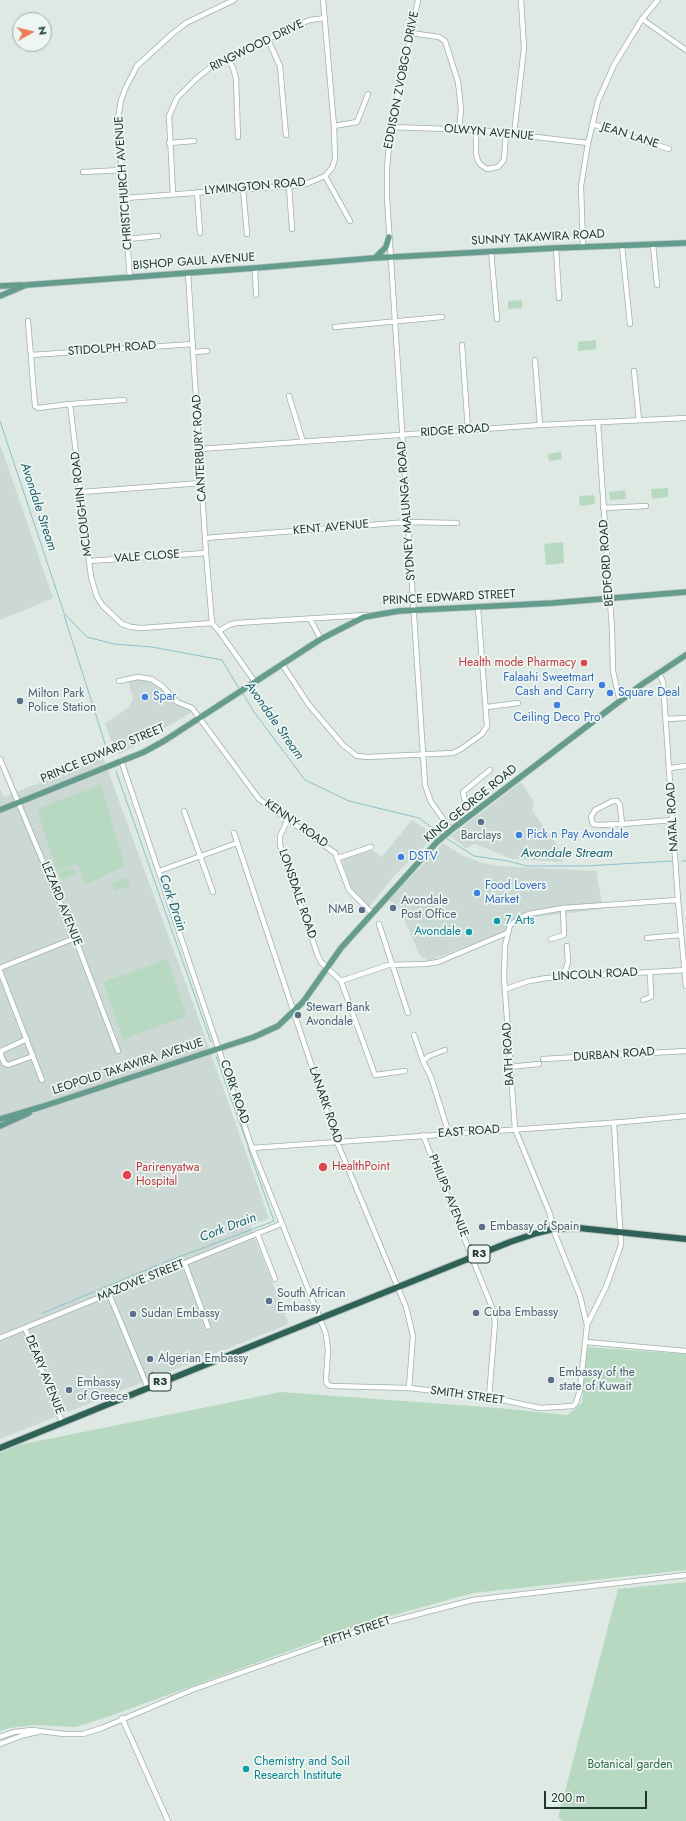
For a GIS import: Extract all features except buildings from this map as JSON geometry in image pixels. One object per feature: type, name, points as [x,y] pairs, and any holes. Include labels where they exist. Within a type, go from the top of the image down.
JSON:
[{"type":"highway","name":"R3","points":[[0,1448],[522,1237],[553,1229],[590,1229],[686,1239]]},
{"type":"main road","points":[[374,258],[383,251],[389,237]]},
{"type":"main road","name":"SUNNY TAKAWIRA ROAD","points":[[391,257],[583,246],[686,243]]},
{"type":"main road","name":"BISHOP GAUL AVENUE","points":[[0,296],[26,285],[391,257]]},
{"type":"main road","points":[[0,286],[26,285]]},
{"type":"main road","name":"PRINCE EDWARD STREET","points":[[0,810],[159,744],[200,719],[321,638],[354,621],[376,614],[413,610],[478,608],[686,592]]},
{"type":"main road","name":"KING GEORGE ROAD","points":[[219,1048],[264,1033],[278,1026],[294,1012],[326,967],[372,913],[437,842],[659,672],[686,655]]},
{"type":"main road","name":"LEOPOLD TAKAWIRA AVENUE","points":[[0,1119],[44,1106],[219,1048]]},
{"type":"main road","name":"LEOPOLD TAKAWIRA AVENUE","points":[[0,1126],[44,1106]]},
{"type":"street","name":"CHRISTCHURCH AVENUE","points":[[130,278],[119,110],[126,87],[134,70],[186,23],[234,0]]},
{"type":"street","points":[[323,0],[334,126],[334,164],[325,176],[350,221]]},
{"type":"street","name":"EDDISON ZVOBGO DRIVE","points":[[391,257],[386,167],[391,127],[418,0]]},
{"type":"street","points":[[514,134],[524,48],[521,0]]},
{"type":"street","points":[[583,246],[581,198],[588,143],[598,101],[614,65],[642,20],[658,0]]},
{"type":"street","name":"RINGWOOD DRIVE","points":[[173,194],[169,144],[169,116],[177,98],[213,65],[300,24],[310,20],[325,18]]},
{"type":"street","points":[[642,20],[686,50]]},
{"type":"street","points":[[411,33],[439,37],[445,41],[458,82],[461,109],[459,129]]},
{"type":"street","points":[[268,40],[280,66],[286,135]]},
{"type":"street","points":[[228,59],[236,78],[238,137]]},
{"type":"street","points":[[334,126],[357,123],[368,94]]},
{"type":"street","name":"JEAN LANE","points":[[592,124],[669,149]]},
{"type":"street","name":"OLWYN AVENUE","points":[[391,127],[476,130],[588,143]]},
{"type":"street","points":[[476,130],[476,154],[478,161],[480,165],[487,168],[498,167],[504,160],[506,133]]},
{"type":"street","points":[[169,144],[194,141]]},
{"type":"street","points":[[83,172],[122,170]]},
{"type":"street","name":"LYMINGTON ROAD","points":[[125,198],[243,188],[289,186],[306,184],[325,176]]},
{"type":"street","points":[[289,186],[292,229]]},
{"type":"street","points":[[243,188],[247,234]]},
{"type":"street","points":[[198,192],[200,233]]},
{"type":"street","points":[[128,239],[158,236]]},
{"type":"street","points":[[653,245],[657,285]]},
{"type":"street","points":[[622,246],[630,324]]},
{"type":"street","points":[[556,248],[559,298]]},
{"type":"street","points":[[491,251],[497,319]]},
{"type":"street","name":"SYDNEY MALUNGA ROAD","points":[[391,257],[425,785],[428,795],[435,808],[451,830]]},
{"type":"street","points":[[254,268],[256,295]]},
{"type":"street","name":"CANTERBURY ROAD","points":[[188,273],[212,623]]},
{"type":"street","points":[[335,327],[442,317]]},
{"type":"street","points":[[28,321],[35,406],[38,408],[124,400]]},
{"type":"street","name":"STIDOLPH ROAD","points":[[31,355],[193,344]]},
{"type":"street","points":[[462,345],[468,430]]},
{"type":"street","points":[[194,352],[207,351]]},
{"type":"street","points":[[535,360],[540,426]]},
{"type":"street","points":[[634,371],[639,420]]},
{"type":"street","points":[[289,396],[302,442]]},
{"type":"street","name":"MCLOUGHIN ROAD","points":[[70,404],[91,577],[97,597],[102,606],[122,624],[131,627],[141,628],[212,623]]},
{"type":"street","name":"RIDGE ROAD","points":[[200,449],[468,430],[686,418]]},
{"type":"street","name":"BEDFORD ROAD","points":[[598,422],[610,598],[613,671],[620,702]]},
{"type":"street","points":[[81,492],[202,483]]},
{"type":"street","points":[[603,508],[646,506]]},
{"type":"street","name":"KENT AVENUE","points":[[205,538],[408,522],[457,523]]},
{"type":"street","name":"VALE CLOSE","points":[[89,561],[206,553]]},
{"type":"street","points":[[282,664],[309,706],[352,753],[357,756],[424,755],[458,751],[482,734],[487,726],[487,707],[478,608]]},
{"type":"street","points":[[219,631],[229,624],[236,623],[376,614]]},
{"type":"street","points":[[310,619],[321,638]]},
{"type":"street","points":[[212,623],[255,682]]},
{"type":"street","name":"NATAL ROAD","points":[[659,672],[663,682],[678,900],[686,970],[686,986]]},
{"type":"street","name":"KENNY ROAD","points":[[119,681],[138,676],[151,679],[162,686],[177,702],[192,708],[260,799],[332,849],[338,858],[349,890],[372,913]]},
{"type":"street","points":[[487,707],[518,703]]},
{"type":"street","points":[[666,720],[686,718]]},
{"type":"street","name":"LEZARD AVENUE","points":[[0,759],[75,938],[118,1051]]},
{"type":"street","name":"CORK ROAD","points":[[122,760],[252,1148],[281,1224],[320,1318],[327,1340],[328,1359],[326,1377]]},
{"type":"street","points":[[670,768],[686,766]]},
{"type":"street","points":[[473,813],[465,802],[464,792],[490,770]]},
{"type":"street","points":[[622,824],[620,804],[616,801],[595,810],[592,817],[593,824],[595,825],[622,824],[673,820]]},
{"type":"street","points":[[184,811],[213,892]]},
{"type":"street","name":"LONSDALE ROAD","points":[[288,819],[280,836],[280,845],[316,951],[326,967],[341,981]]},
{"type":"street","name":"LANARK ROAD","points":[[234,833],[338,1142],[398,1286],[409,1317],[413,1336],[409,1388]]},
{"type":"street","points":[[159,871],[237,844]]},
{"type":"street","points":[[338,858],[371,847]]},
{"type":"street","points":[[405,1071],[375,1076],[341,981],[393,964],[434,963],[507,933],[510,925],[522,917],[563,908],[678,900]]},
{"type":"street","points":[[551,939],[564,935],[563,908]]},
{"type":"street","points":[[379,924],[408,1013]]},
{"type":"street","name":"BATH ROAD","points":[[507,933],[504,977],[506,989],[509,1067],[515,1130],[550,1214],[553,1229],[580,1296],[588,1325],[586,1342]]},
{"type":"street","points":[[647,938],[682,935]]},
{"type":"street","points":[[42,1080],[0,969],[75,938]]},
{"type":"street","points":[[562,977],[568,962],[567,946]]},
{"type":"street","name":"LINCOLN ROAD","points":[[506,989],[529,981],[562,977],[686,970]]},
{"type":"street","points":[[643,1000],[651,998],[650,972]]},
{"type":"street","points":[[414,1034],[423,1062],[431,1077],[448,1134]]},
{"type":"street","points":[[27,1039],[1,1051],[1,1055],[4,1063],[8,1065],[33,1056]]},
{"type":"street","points":[[423,1062],[429,1056],[445,1050]]},
{"type":"street","name":"DURBAN ROAD","points":[[543,1059],[686,1051]]},
{"type":"street","points":[[509,1067],[539,1064]]},
{"type":"street","name":"EAST ROAD","points":[[252,1148],[614,1123],[686,1116]]},
{"type":"street","points":[[588,1325],[595,1312],[622,1245],[614,1123]]},
{"type":"street","name":"PHILIPS AVENUE","points":[[423,1135],[473,1257],[494,1318],[488,1397]]},
{"type":"street","name":"MAZOWE STREET","points":[[0,1338],[281,1224]]},
{"type":"street","points":[[257,1233],[275,1279]]},
{"type":"street","points":[[185,1264],[208,1327]]},
{"type":"street","points":[[109,1294],[148,1388]]},
{"type":"street","name":"DEARY AVENUE","points":[[25,1328],[62,1422]]},
{"type":"street","points":[[586,1342],[686,1351]]},
{"type":"street","name":"SMITH STREET","points":[[326,1377],[327,1384],[330,1386],[409,1388],[488,1397],[540,1408],[573,1406],[579,1398],[586,1342]]},
{"type":"street","name":"FIFTH STREET","points":[[0,1737],[14,1732],[32,1730],[64,1734],[83,1734],[102,1728],[122,1718],[192,1690],[379,1624],[452,1604],[498,1596],[686,1575]]},
{"type":"street","points":[[122,1718],[168,1821]]},
{"type":"street","name":"FIFTH STREET","points":[[0,1744],[24,1735],[42,1731]]},
{"type":"shaded area","points":[[0,444],[53,598],[0,620]]},
{"type":"shaded area","points":[[140,676],[162,687],[194,711],[120,754],[114,750],[105,723],[127,709],[133,700],[128,678]]},
{"type":"shaded area","points":[[103,757],[197,1014],[269,1218],[250,1226],[289,1324],[0,1439],[0,788],[4,797]]},
{"type":"shaded area","points":[[521,782],[534,802],[532,810],[559,848],[562,862],[512,859],[475,844],[465,848],[451,836]]},
{"type":"shaded area","points":[[412,820],[435,835],[395,875],[369,907],[351,888],[340,854],[366,845],[382,857]]},
{"type":"shaded area","points":[[443,843],[463,856],[483,863],[501,866],[596,871],[603,909],[510,920],[505,932],[428,961],[419,954],[400,909],[389,900]]},
{"type":"green space","points":[[522,300],[522,308],[508,309],[508,301]]},
{"type":"green space","points":[[596,340],[596,349],[578,351],[578,342]]},
{"type":"green space","points":[[561,452],[562,459],[549,461],[548,454]]},
{"type":"green space","points":[[668,488],[668,497],[652,499],[651,489]]},
{"type":"green space","points":[[625,490],[626,499],[610,500],[609,492]]},
{"type":"green space","points":[[594,495],[595,504],[580,506],[579,496]]},
{"type":"green space","points":[[563,542],[564,563],[546,565],[544,544]]},
{"type":"green space","points":[[101,785],[125,866],[85,885],[78,864],[57,871],[37,809]]},
{"type":"green space","points":[[73,868],[75,874],[62,880],[59,872]]},
{"type":"green space","points":[[126,877],[130,886],[115,891],[112,883]]},
{"type":"green space","points":[[167,959],[187,1016],[123,1039],[103,982]]},
{"type":"green space","points":[[586,1347],[686,1354],[686,1570],[473,1593],[369,1622],[76,1727],[35,1725],[10,1728],[0,1731],[0,1453],[19,1445],[281,1392],[498,1408],[567,1415],[582,1403]]},
{"type":"green space","name":"Botanical garden","points":[[686,1582],[686,1821],[563,1821],[558,1818],[618,1589]]},
{"type":"waterway","name":"Avondale Stream","points":[[0,421],[64,613],[87,637],[114,644],[152,647],[222,660],[240,690]]},
{"type":"waterway","name":"Cork Drain","points":[[64,615],[108,753]]},
{"type":"waterway","name":"Avondale Stream","points":[[242,692],[254,712],[305,780],[349,801],[419,818],[442,835]]},
{"type":"waterway","name":"Cork Drain","points":[[116,771],[211,1042]]},
{"type":"waterway","name":"Avondale Stream","points":[[446,838],[474,856],[508,861],[527,866],[585,866],[673,861]]},
{"type":"waterway","name":"Cork Drain","points":[[216,1056],[248,1146]]},
{"type":"waterway","name":"Cork Drain","points":[[163,1263],[274,1221],[248,1148]]},
{"type":"waterway","name":"Cork Drain","points":[[43,1313],[158,1265]]},
{"type":"place","name":"Health mode Pharmacy","points":[[584,663]]},
{"type":"place","name":"Falaahi Sweetmart Cash and Carry","points":[[602,685]]},
{"type":"place","name":"Square Deal","points":[[610,693]]},
{"type":"place","name":"Spar","points":[[145,697]]},
{"type":"place","name":"Milton Park Police Station","points":[[20,701]]},
{"type":"place","name":"Ceiling Deco Pro","points":[[557,705]]},
{"type":"place","name":"Barclays","points":[[481,822]]},
{"type":"place","name":"Pick n Pay Avondale","points":[[519,835]]},
{"type":"place","name":"DSTV","points":[[401,857]]},
{"type":"place","name":"Food Lovers Market","points":[[477,893]]},
{"type":"place","name":"Avondale Post Office","points":[[393,908]]},
{"type":"place","name":"NMB","points":[[362,910]]},
{"type":"place","name":"7 Arts","points":[[497,921]]},
{"type":"place","name":"Avondale","points":[[469,932]]},
{"type":"place","name":"Stewart Bank Avondale","points":[[298,1015]]},
{"type":"place","name":"HealthPoint","points":[[323,1167]]},
{"type":"place","name":"Parirenyatwa Hospital","points":[[127,1175]]},
{"type":"place","name":"Embassy of Spain","points":[[482,1227]]},
{"type":"place","name":"South African Embassy","points":[[269,1301]]},
{"type":"place","name":"Cuba Embassy","points":[[476,1313]]},
{"type":"place","name":"Sudan Embassy","points":[[133,1314]]},
{"type":"place","name":"Algerian Embassy","points":[[150,1359]]},
{"type":"place","name":"Embassy of the state of Kuwait","points":[[551,1380]]},
{"type":"place","name":"Embassy of Greece","points":[[69,1390]]},
{"type":"place","name":"Chemistry and Soil Research Institute","points":[[246,1769]]}]
